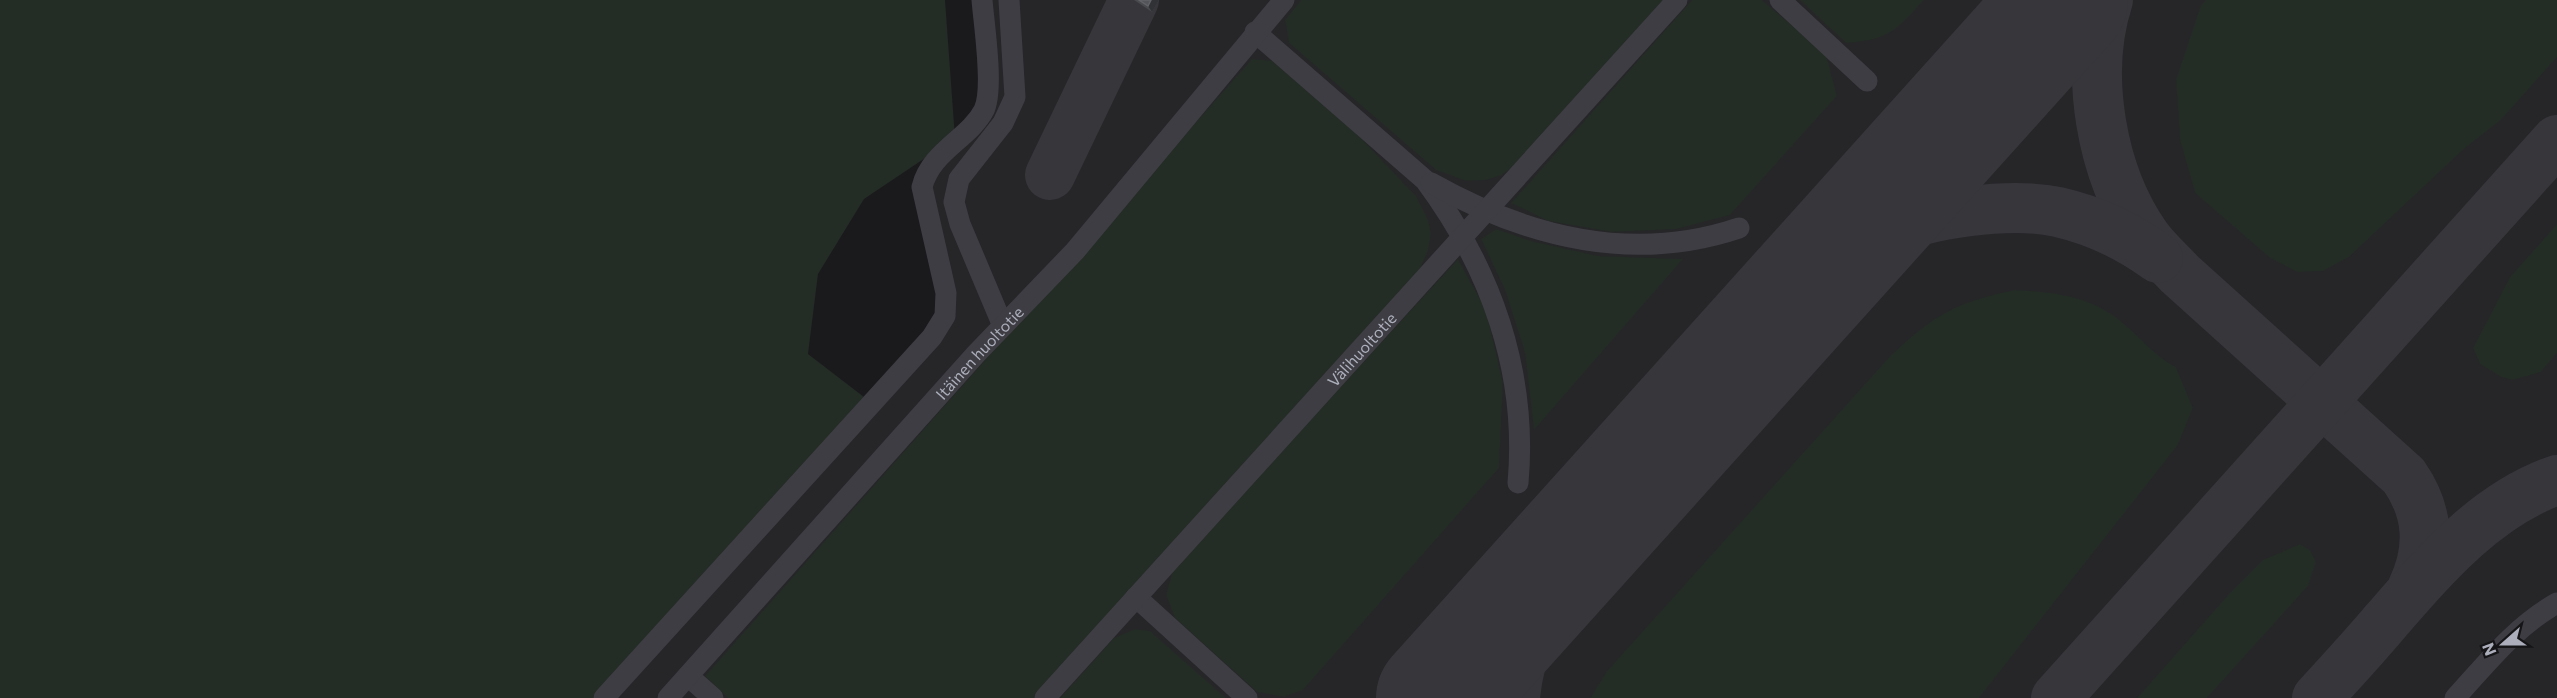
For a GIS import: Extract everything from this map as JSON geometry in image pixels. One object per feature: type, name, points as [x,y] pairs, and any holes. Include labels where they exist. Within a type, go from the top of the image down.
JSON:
[{"type":"lane","points":[[604,698],[932,337],[945,316],[946,292],[922,188],[926,171],[983,111],[989,96],[982,0]]},
{"type":"lane","points":[[1002,326],[960,224],[954,202],[959,179],[1003,123],[1016,97],[1009,0]]},
{"type":"lane","name":"Itäinen huoltotie","points":[[668,698],[1002,326],[1075,251],[1255,32],[1284,0]]},
{"type":"lane","name":"Välihuoltotie","points":[[1045,698],[1677,0]]},
{"type":"lane","points":[[1780,0],[1867,81]]},
{"type":"lane","points":[[1255,32],[1425,180],[1485,210],[1556,236],[1620,244],[1682,242],[1707,238],[1739,228]]},
{"type":"lane","points":[[1425,180],[1462,236],[1482,272],[1505,338],[1514,379],[1521,449],[1518,483]]},
{"type":"lane","points":[[1136,597],[1247,698]]},
{"type":"lane","points":[[2456,698],[2507,640],[2540,612],[2557,603]]},
{"type":"lane","points":[[688,676],[713,698]]},
{"type":"shaded area","points":[[0,0],[945,0],[955,138],[864,199],[818,274],[808,354],[864,397],[600,698],[0,698]]},
{"type":"shaded area","points":[[974,0],[2557,0],[2557,698],[601,698],[931,328],[939,307],[913,187],[971,115],[979,99]]},
{"type":"shaded area","points":[[1301,0],[1664,0],[1515,165],[1502,175],[1486,180],[1466,181],[1436,170],[1289,43],[1285,20]]},
{"type":"shaded area","points":[[1692,0],[1762,0],[1826,54],[1837,96],[1730,215],[1676,229],[1613,232],[1548,221],[1511,203]]},
{"type":"shaded area","points":[[1800,0],[1924,0],[1891,32],[1861,42],[1846,43]]},
{"type":"shaded area","points":[[2206,0],[2557,0],[2557,57],[2501,120],[2464,149],[2349,257],[2323,271],[2297,272],[2270,258],[2195,193],[2180,140],[2176,80],[2201,5]]},
{"type":"shaded area","points":[[1252,59],[1276,61],[1359,136],[1416,196],[1428,220],[1431,234],[1428,251],[1419,271],[1035,698],[728,698],[705,676]]},
{"type":"shaded area","points":[[2557,224],[2557,353],[2541,372],[2513,380],[2501,377],[2480,364],[2473,348],[2510,277]]},
{"type":"shaded area","points":[[1496,229],[1531,241],[1598,256],[1683,259],[1534,430],[1525,353],[1505,290],[1481,239]]},
{"type":"shaded area","points":[[1458,259],[1486,310],[1503,383],[1499,468],[1303,690],[1284,697],[1257,692],[1175,618],[1166,595],[1173,569]]},
{"type":"shaded area","points":[[2015,290],[2072,297],[2086,301],[2111,314],[2161,358],[2176,367],[2193,408],[2178,445],[1979,698],[1590,698],[1607,671],[1891,355],[1921,329],[1947,312],[1977,299]]},
{"type":"shaded area","points":[[2300,544],[2310,550],[2316,562],[2308,586],[2207,698],[2137,698],[2228,595],[2263,560]]},
{"type":"shaded area","points":[[1135,629],[1150,631],[1226,698],[1060,698],[1114,638]]},
{"type":"building","points":[[1139,0],[1151,0],[1148,6]]},
{"type":"taxiway","points":[[1050,175],[1134,0]]},
{"type":"taxiway","points":[[2108,0],[2097,59],[2101,122],[2108,153],[2130,211],[2146,237],[2180,274],[2404,476],[2418,503],[2423,517],[2424,531],[2422,560],[2412,589]]},
{"type":"taxiway","points":[[2056,698],[2557,140]]},
{"type":"taxiway","points":[[1788,307],[1845,259],[1883,235],[1922,220],[1969,211],[2017,208],[2058,212],[2110,230],[2158,258]]},
{"type":"taxiway","points":[[2317,698],[2422,580],[2462,540],[2506,505],[2557,480]]},
{"type":"taxiway","points":[[1515,698],[1526,646],[1538,612],[1561,563]]},
{"type":"runway","points":[[1438,698],[2066,0]]}]
